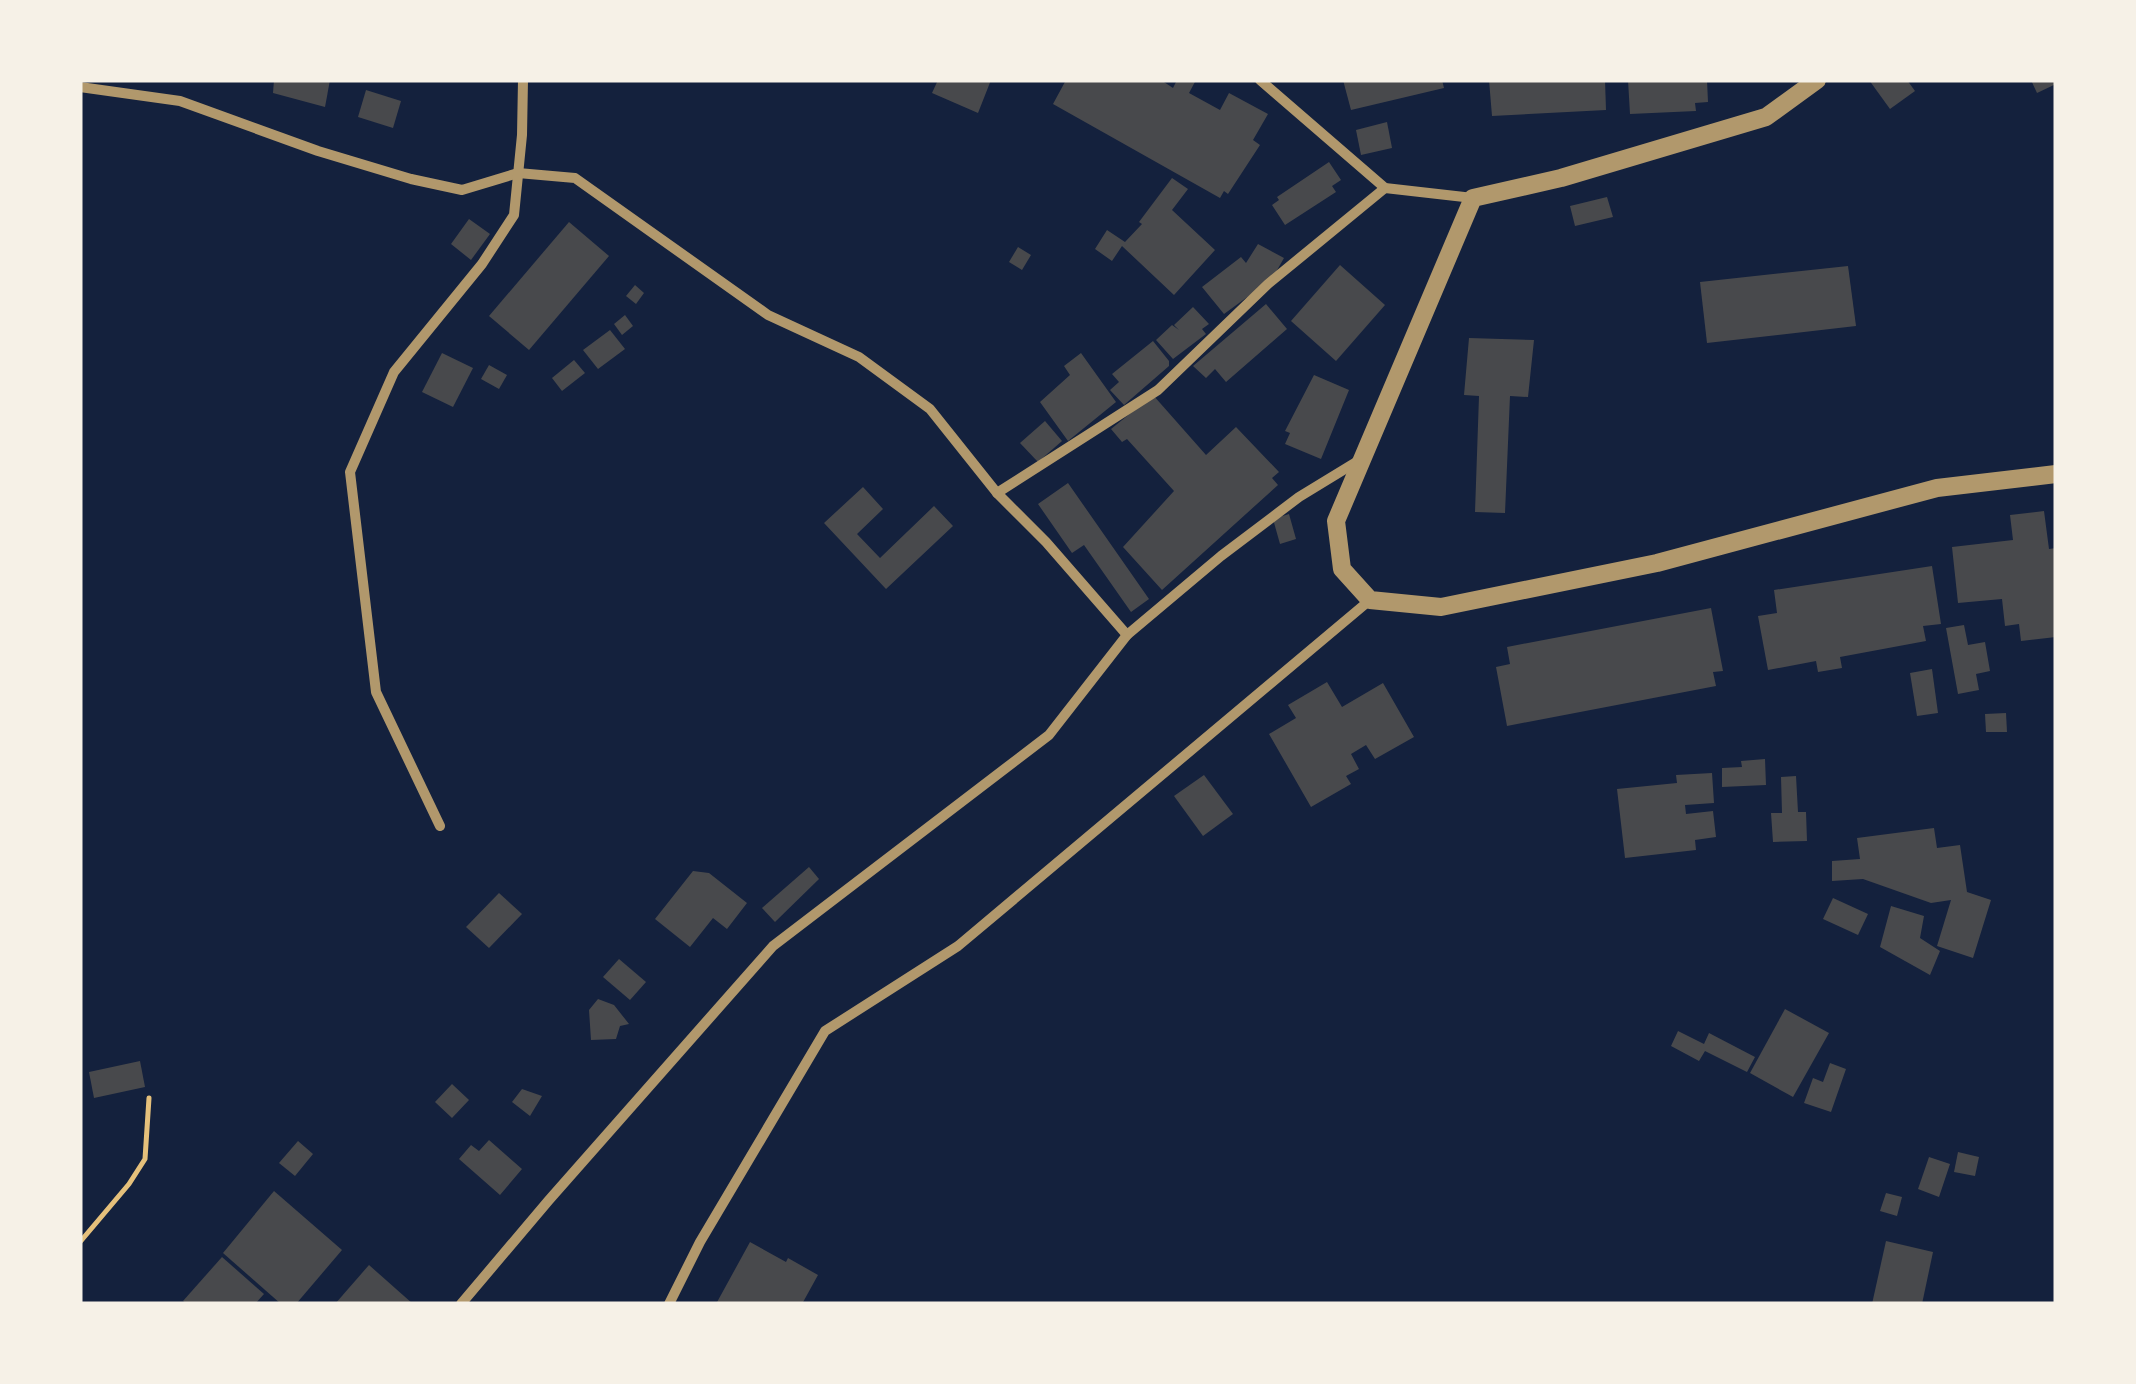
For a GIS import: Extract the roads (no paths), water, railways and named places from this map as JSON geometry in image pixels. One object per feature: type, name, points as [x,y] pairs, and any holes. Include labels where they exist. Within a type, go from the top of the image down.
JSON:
[{"type":"street","points":[[440,826],[376,692],[350,472],[394,372],[482,264],[514,215],[523,80]]},
{"type":"street","points":[[1260,80],[1384,188],[1473,198],[1561,178],[1766,118],[1818,80]]},
{"type":"street","points":[[80,87],[180,101],[411,180],[462,190],[518,173],[575,178],[768,315],[859,356],[930,409],[997,493],[1046,542],[1127,635]]},
{"type":"street","points":[[997,493],[1158,390],[1268,284],[1384,188]]},
{"type":"street","points":[[1473,198],[1336,521],[1342,569],[1370,600],[1442,607],[1657,563],[1937,488],[2056,474]]},
{"type":"street","points":[[461,1304],[773,946],[1049,735],[1127,635],[1221,556],[1284,509],[1364,458]]},
{"type":"street","points":[[669,1304],[700,1242],[825,1031],[958,946],[1370,600]]}]
